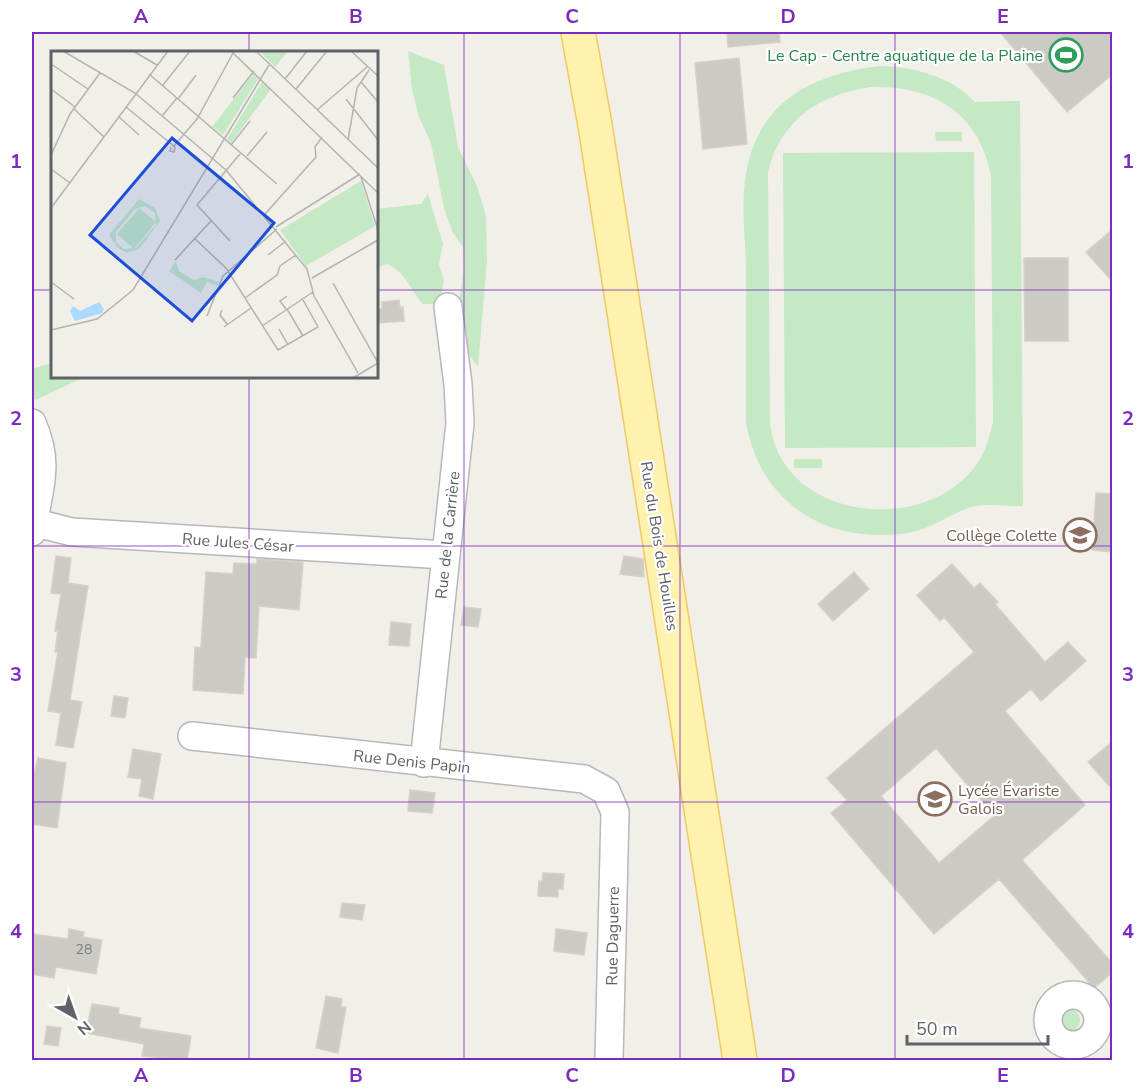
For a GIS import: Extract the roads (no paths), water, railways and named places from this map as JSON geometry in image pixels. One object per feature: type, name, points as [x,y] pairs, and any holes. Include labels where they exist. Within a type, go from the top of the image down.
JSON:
[{"type":"main road","name":"Rue du Bois de Houilles","points":[[578,32],[595,125],[740,1060]]},
{"type":"street","name":"Rue de la Carrière","points":[[424,763],[460,423],[458,384],[448,307]]},
{"type":"street","points":[[32,423],[40,441],[44,463],[42,483],[32,525]]},
{"type":"street","name":"Rue Jules César","points":[[32,525],[72,532],[445,555]]},
{"type":"street","name":"Rue Denis Papin","points":[[192,736],[584,779],[606,791],[615,812]]},
{"type":"street","name":"Rue Daguerre","points":[[609,1060],[615,812]]},
{"type":"place","name":"Le Cap - Centre aquatique de la Plaine","points":[[1066,55]]},
{"type":"place","name":"Collège Colette","points":[[1080,535]]},
{"type":"place","name":"Lycée Évariste Galois","points":[[935,799]]}]
